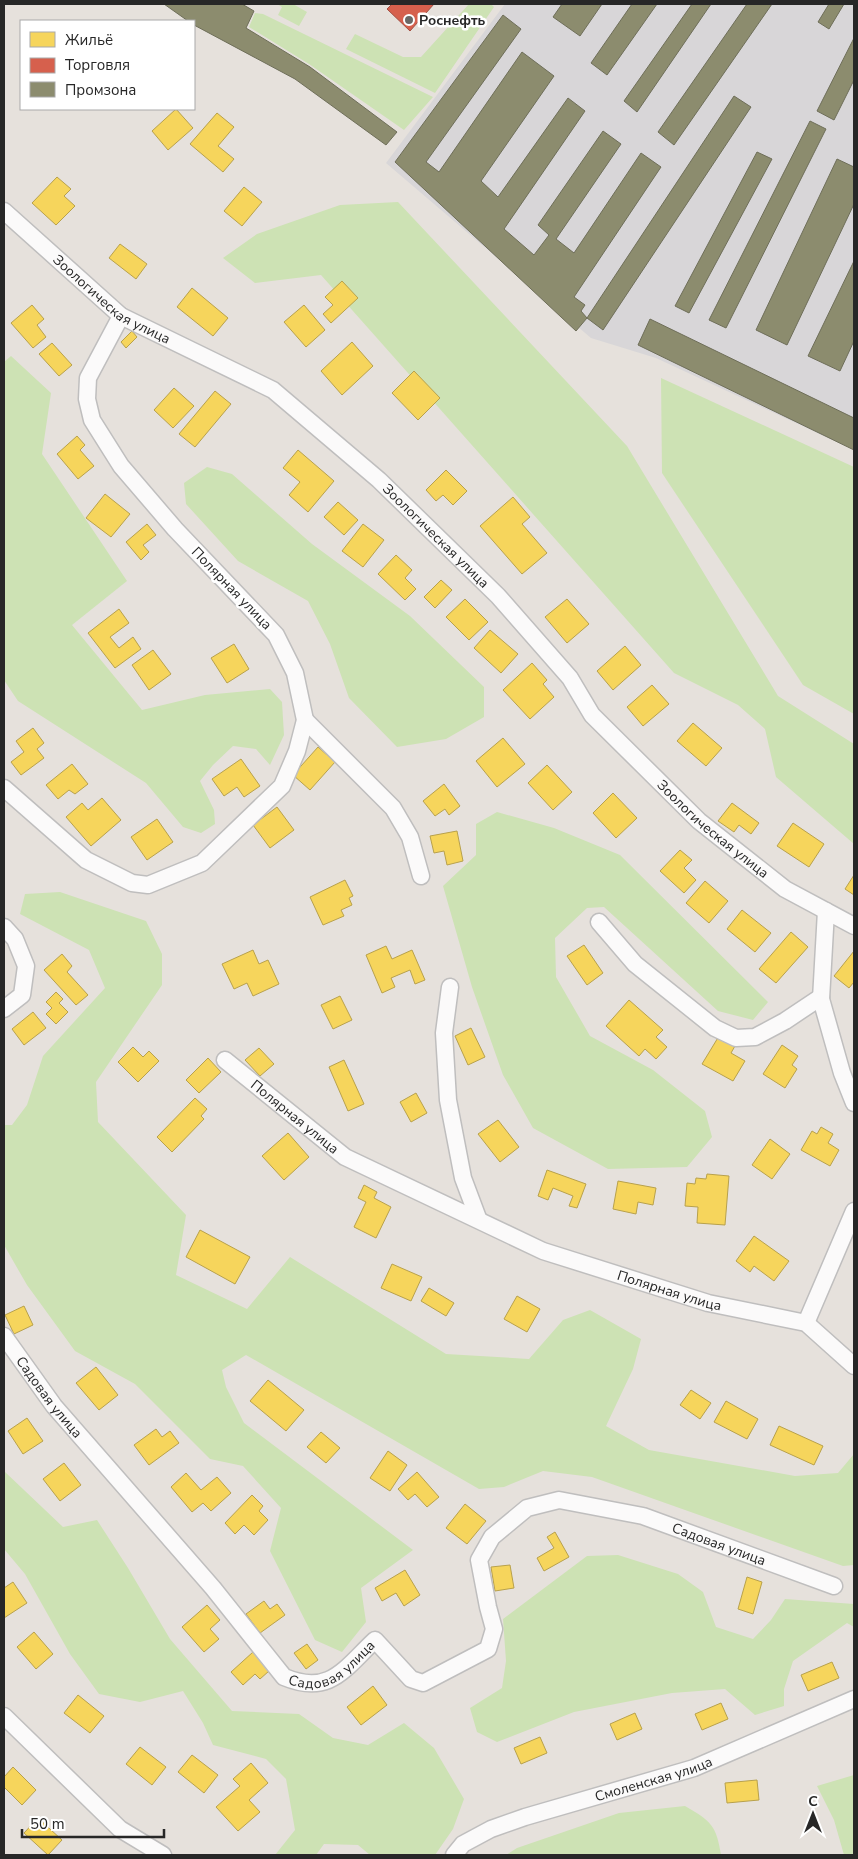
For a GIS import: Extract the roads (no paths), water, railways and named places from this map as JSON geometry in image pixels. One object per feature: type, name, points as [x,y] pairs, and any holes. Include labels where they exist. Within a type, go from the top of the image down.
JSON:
[{"type":"street","name":"Зоологическая улица","points":[[4,211],[121,316],[273,390],[379,480],[498,596],[570,678],[592,715],[699,821],[785,889],[854,926]]},
{"type":"street","name":"Полярная улица","points":[[4,788],[86,860],[132,883],[148,885],[202,863],[282,786],[297,751],[305,720],[295,673],[276,635],[163,515],[121,466],[92,420],[87,399],[88,378],[121,316]]},
{"type":"street","points":[[305,720],[393,808],[410,837],[421,876]]},
{"type":"street","points":[[826,911],[821,997],[842,1073],[854,1103]]},
{"type":"street","points":[[600,922],[635,964],[715,1028],[736,1038],[755,1037],[785,1021],[821,997]]},
{"type":"street","points":[[4,927],[15,939],[26,966],[22,996],[4,1009]]},
{"type":"street","points":[[450,987],[444,1033],[448,1100],[463,1178],[478,1218]]},
{"type":"street","name":"Полярная улица","points":[[225,1060],[345,1157],[543,1250],[708,1303],[806,1322]]},
{"type":"street","points":[[854,1211],[806,1322],[854,1366]]},
{"type":"street","name":"Садовая улица","points":[[4,1336],[54,1406],[213,1588],[284,1677],[299,1683],[316,1684],[335,1678],[375,1640],[411,1679],[422,1683],[488,1649],[494,1629],[479,1560],[492,1537],[527,1508],[559,1500],[643,1516],[834,1586]]},
{"type":"street","name":"Смоленская улица","points":[[454,1855],[463,1844],[491,1829],[525,1817],[694,1768],[854,1699]]},
{"type":"street","points":[[4,1716],[120,1830],[163,1855]]},
{"type":"place","name":"Роснефть","points":[[409,20]]}]
